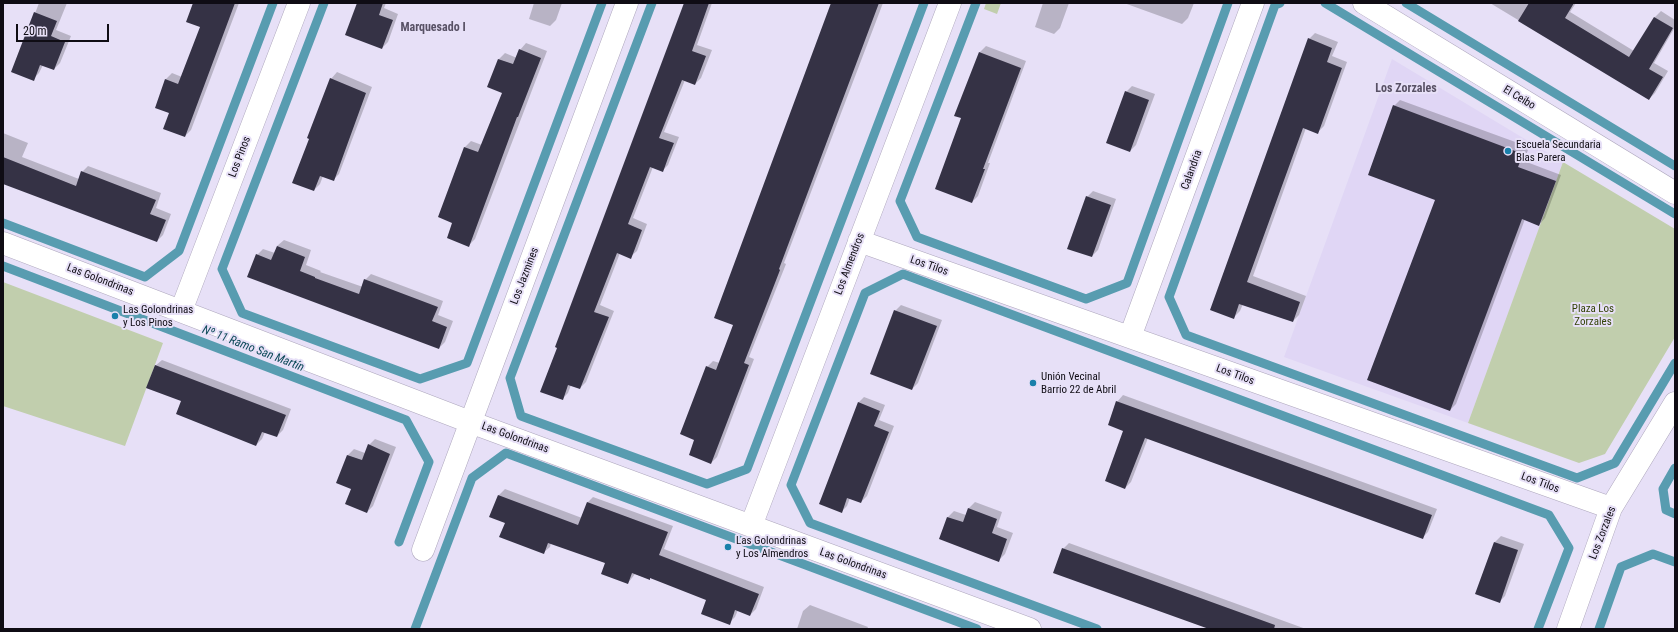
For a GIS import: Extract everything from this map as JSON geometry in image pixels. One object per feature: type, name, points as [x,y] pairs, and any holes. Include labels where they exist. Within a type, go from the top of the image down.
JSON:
[{"type":"street","name":"Los Pinos","points":[[181,311],[299,3]]},
{"type":"street","name":"Los Jazmines","points":[[423,550],[627,3]]},
{"type":"street","name":"Los Almendros","points":[[751,526],[950,3]]},
{"type":"street","name":"Calandria","points":[[1130,337],[1252,3]]},
{"type":"street","name":"El Ceibo","points":[[1364,3],[1675,193]]},
{"type":"street","name":"Los Tilos","points":[[859,241],[1611,508]]},
{"type":"street","name":"Las Golondrinas","points":[[3,243],[470,422],[1030,629]]},
{"type":"street","name":"Los Zorzales","points":[[1568,629],[1611,508],[1675,403]]},
{"type":"shaded area","points":[[1392,59],[1563,162],[1468,423],[1284,357]]},
{"type":"green space","points":[[986,3],[1001,3],[997,14],[984,9]]},
{"type":"green space","name":"Plaza Los Zorzales","points":[[1563,162],[1675,229],[1675,337],[1605,454],[1579,463],[1468,423]]},
{"type":"green space","points":[[3,282],[163,343],[125,446],[3,406]]},
{"type":"building","points":[[193,3],[235,3],[185,137],[163,129],[169,113],[155,108],[165,79],[178,84],[200,27],[186,22]]},
{"type":"building","points":[[357,3],[383,3],[379,15],[393,20],[382,49],[345,35]]},
{"type":"building","points":[[684,3],[709,3],[692,51],[706,56],[695,85],[682,80],[659,138],[674,143],[663,172],[650,167],[628,224],[642,230],[631,259],[617,253],[594,312],[609,317],[580,389],[568,385],[563,400],[540,392],[557,348],[555,347]]},
{"type":"building","points":[[831,3],[879,3],[744,363],[749,365],[711,464],[689,455],[694,440],[680,434],[706,366],[716,370],[733,325],[714,318]]},
{"type":"building","points":[[1529,3],[1574,3],[1565,18],[1629,57],[1654,17],[1673,28],[1649,69],[1663,77],[1649,100],[1518,21]]},
{"type":"building","points":[[34,12],[57,21],[51,36],[65,42],[54,70],[40,65],[34,81],[11,72]]},
{"type":"building","points":[[1308,38],[1332,48],[1327,62],[1342,68],[1318,134],[1303,128],[1247,282],[1300,302],[1293,322],[1239,304],[1234,319],[1210,310]]},
{"type":"building","points":[[519,49],[541,58],[517,117],[469,247],[447,238],[452,223],[438,217],[464,147],[478,152],[502,93],[487,87],[498,59],[513,64]]},
{"type":"building","points":[[979,52],[1021,68],[983,169],[985,169],[972,203],[935,189],[961,118],[954,116]]},
{"type":"building","points":[[330,78],[366,93],[334,181],[320,176],[314,191],[292,183],[309,139],[307,138]]},
{"type":"building","points":[[1125,91],[1149,100],[1130,152],[1106,143]]},
{"type":"building","points":[[1393,105],[1523,154],[1518,167],[1556,181],[1539,226],[1522,219],[1450,411],[1367,380],[1435,200],[1368,175]]},
{"type":"building","points":[[3,157],[76,186],[81,171],[156,200],[150,214],[166,220],[157,242],[3,184]]},
{"type":"building","points":[[1086,196],[1111,205],[1092,257],[1067,249]]},
{"type":"building","points":[[277,246],[305,257],[300,271],[315,278],[359,294],[364,279],[438,307],[432,321],[447,327],[439,349],[247,277],[256,254],[271,260]]},
{"type":"building","points":[[894,310],[937,326],[912,390],[870,374]]},
{"type":"building","points":[[155,365],[286,415],[277,437],[262,432],[256,446],[176,414],[181,401],[146,388]]},
{"type":"building","points":[[1116,401],[1432,515],[1423,539],[1145,438],[1125,489],[1105,481],[1123,431],[1108,425]]},
{"type":"building","points":[[858,402],[880,411],[874,426],[889,432],[861,503],[847,498],[842,513],[819,504]]},
{"type":"building","points":[[368,444],[390,454],[367,513],[345,504],[351,489],[336,483],[347,455],[362,460]]},
{"type":"building","points":[[498,495],[578,525],[587,502],[668,532],[659,555],[759,594],[750,616],[735,610],[730,625],[701,614],[706,600],[650,578],[650,580],[632,573],[628,584],[601,574],[605,563],[548,543],[544,554],[499,537],[505,523],[489,517]]},
{"type":"building","points":[[968,508],[997,519],[992,533],[1007,539],[999,562],[939,539],[947,517],[963,522]]},
{"type":"building","points":[[1494,542],[1518,550],[1500,603],[1475,594]]},
{"type":"building","points":[[1062,548],[1275,625],[1274,629],[1209,629],[1053,573]]},
{"type":"waterway","points":[[3,223],[145,277],[179,251],[273,3]]},
{"type":"waterway","points":[[324,3],[222,269],[242,313],[420,379],[467,363],[602,3]]},
{"type":"waterway","points":[[652,3],[510,378],[521,416],[707,484],[747,469],[924,3]]},
{"type":"waterway","points":[[976,3],[900,201],[917,237],[1086,299],[1127,283],[1228,3]]},
{"type":"waterway","points":[[1280,3],[1275,5],[1169,297],[1186,335],[1577,478],[1615,463],[1675,363]]},
{"type":"waterway","points":[[1325,3],[1675,214]]},
{"type":"waterway","points":[[1406,3],[1675,166]]},
{"type":"waterway","name":"Nº 11 Ramo San Martín","points":[[3,266],[406,420],[429,462],[399,542]]},
{"type":"waterway","points":[[1097,629],[810,523],[791,485],[865,293],[903,274],[1549,515],[1569,548],[1538,629]]},
{"type":"waterway","points":[[415,629],[472,478],[506,453],[977,629]]},
{"type":"waterway","points":[[1675,468],[1663,489],[1666,510],[1675,514]]},
{"type":"waterway","points":[[1599,629],[1621,567],[1653,554],[1675,562]]},
{"type":"place","name":"Escuela Secundaria Blas Parera","points":[[1508,151]]},
{"type":"place","name":"Las Golondrinas y Los Pinos","points":[[115,316]]},
{"type":"place","name":"Unión Vecinal Barrio 22 de Abril","points":[[1033,383]]},
{"type":"place","name":"Las Golondrinas y Los Almendros","points":[[728,547]]},
{"type":"district","name":"Marquesado I","points":[[433,28]]},
{"type":"district","name":"Los Zorzales","points":[[1406,89]]}]
